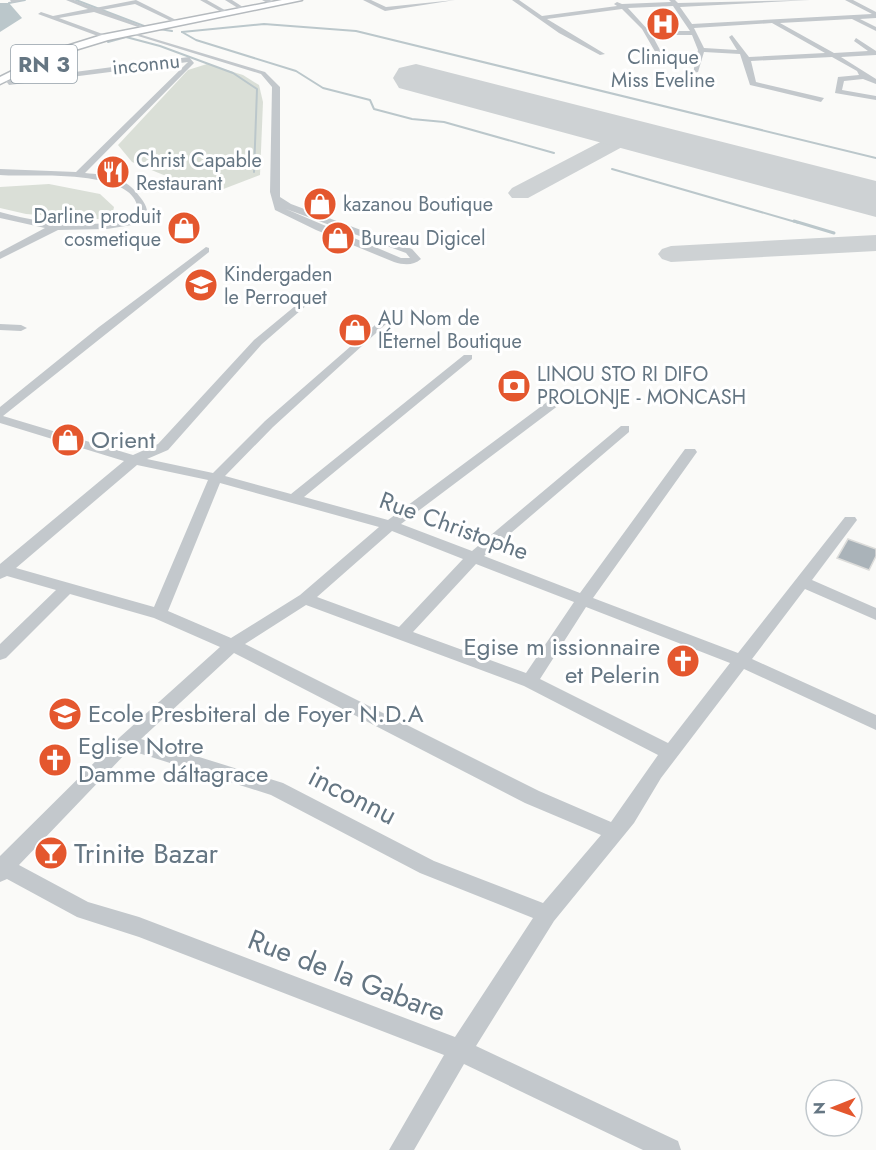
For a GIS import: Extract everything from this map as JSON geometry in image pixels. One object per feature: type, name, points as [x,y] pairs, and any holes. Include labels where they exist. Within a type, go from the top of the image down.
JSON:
[{"type":"main road","name":"RN 3","points":[[3,84],[89,42],[106,37],[175,21],[227,13],[269,2],[297,0]]},
{"type":"street","points":[[12,2],[20,0]]},
{"type":"street","points":[[69,0],[99,8],[142,28]]},
{"type":"street","points":[[203,0],[227,13]]},
{"type":"street","points":[[228,0],[243,9]]},
{"type":"street","points":[[366,0],[385,9],[452,0]]},
{"type":"street","points":[[407,0],[416,5]]},
{"type":"street","points":[[517,0],[541,18],[602,54]]},
{"type":"street","points":[[609,0],[623,7],[648,33],[663,61]]},
{"type":"street","points":[[541,18],[623,7],[675,3],[807,0],[813,6]]},
{"type":"street","points":[[848,0],[876,15]]},
{"type":"street","points":[[52,18],[134,1],[175,21]]},
{"type":"street","points":[[675,3],[695,33],[702,50],[695,72]]},
{"type":"street","points":[[725,3],[753,22]]},
{"type":"street","points":[[824,11],[839,18]]},
{"type":"street","name":"inconnu","points":[[41,14],[106,37]]},
{"type":"street","points":[[690,26],[876,15]]},
{"type":"street","points":[[852,17],[876,29]]},
{"type":"street","points":[[772,21],[860,70],[864,78]]},
{"type":"street","points":[[128,31],[263,73],[276,87],[274,192],[278,208],[286,214],[403,262],[416,259],[409,251],[288,206],[277,199]]},
{"type":"street","points":[[648,33],[695,33]]},
{"type":"street","points":[[732,37],[745,55],[753,83],[819,101],[838,91],[876,98]]},
{"type":"street","points":[[856,40],[875,53]]},
{"type":"street","points":[[702,50],[745,55],[875,53]]},
{"type":"street","name":"inconnu","points":[[3,84],[153,62],[184,59],[192,62],[78,175]]},
{"type":"street","points":[[838,91],[841,79],[864,78],[876,82]]},
{"type":"street","points":[[0,172],[22,176],[78,175],[106,178],[126,185],[141,203],[144,216],[141,221],[118,226],[58,225],[12,220],[0,215]]},
{"type":"street","points":[[0,256],[58,225]]},
{"type":"street","points":[[0,413],[103,328],[206,250]]},
{"type":"street","points":[[2,571],[134,460],[163,447],[258,342],[312,294]]},
{"type":"street","points":[[159,614],[216,478],[268,424],[382,322]]},
{"type":"street","points":[[0,327],[21,328]]},
{"type":"street","points":[[294,498],[468,357]]},
{"type":"street","points":[[2,868],[126,742],[232,645],[305,599],[390,525],[560,399]]},
{"type":"street","name":"Rue Christophe","points":[[0,419],[134,460],[216,478],[390,525],[741,661],[876,723]]},
{"type":"street","points":[[401,635],[474,557],[625,429]]},
{"type":"street","points":[[530,681],[583,600],[690,452]]},
{"type":"street","points":[[401,1150],[460,1050],[547,914],[621,824],[670,753],[850,520]]},
{"type":"street","points":[[2,571],[159,614],[232,645],[532,797],[621,824]]},
{"type":"street","points":[[802,582],[876,614]]},
{"type":"street","points":[[0,654],[66,589]]},
{"type":"street","points":[[305,599],[530,681],[670,753]]},
{"type":"street","name":"inconnu","points":[[126,742],[276,789],[427,867],[547,914]]},
{"type":"street","name":"Rue de la Gabare","points":[[2,868],[84,910],[139,927],[460,1050],[669,1150]]},
{"type":"shaded area","points":[[0,3],[9,3],[22,18],[0,32]]},
{"type":"shaded area","points":[[207,64],[243,75],[259,85],[263,102],[260,175],[213,193],[205,192],[132,162],[118,145],[188,70]]},
{"type":"shaded area","points":[[49,184],[100,194],[114,207],[111,220],[26,214],[0,208],[0,187]]},
{"type":"building","points":[[848,539],[876,549],[876,556],[869,570],[837,558]]},
{"type":"waterway","points":[[9,3],[25,0]]},
{"type":"waterway","points":[[76,0],[144,26]]},
{"type":"waterway","points":[[554,153],[444,122],[412,119],[374,109],[370,100],[323,88],[296,71],[196,40],[182,32],[264,24],[356,31],[876,158]]},
{"type":"waterway","points":[[159,29],[172,31]]},
{"type":"waterway","points":[[108,42],[126,37],[160,46],[233,73],[257,89],[254,172]]},
{"type":"waterway","points":[[612,169],[799,223]]},
{"type":"waterway","points":[[794,221],[834,233]]},
{"type":"taxiway","points":[[608,128],[619,136],[617,142]]},
{"type":"taxiway","points":[[617,142],[632,138],[652,140]]},
{"type":"taxiway","points":[[520,193],[617,142]]},
{"type":"taxiway","points":[[671,254],[876,243]]},
{"type":"runway","points":[[416,78],[876,199]]},
{"type":"place","name":"Clinique Miss Eveline","points":[[663,24]]},
{"type":"place","name":"Christ Capable Restaurant","points":[[113,172]]},
{"type":"place","name":"kazanou Boutique","points":[[320,204]]},
{"type":"place","name":"Darline produit cosmetique","points":[[184,228]]},
{"type":"place","name":"Bureau Digicel","points":[[338,238]]},
{"type":"place","name":"Kindergaden le Perroquet","points":[[201,285]]},
{"type":"place","name":"AU Nom de lÉternel Boutique","points":[[355,330]]},
{"type":"place","name":"LINOU STO RI DIFO PROLONJE - MONCASH","points":[[514,386]]},
{"type":"place","name":"Orient","points":[[68,440]]},
{"type":"place","name":"Egise m issionnaire et Pelerin","points":[[683,661]]},
{"type":"place","name":"Ecole Presbiteral de Foyer N.D.A","points":[[65,714]]},
{"type":"place","name":"Eglise Notre Damme dáltagrace","points":[[55,760]]},
{"type":"place","name":"Trinite Bazar","points":[[51,853]]}]
